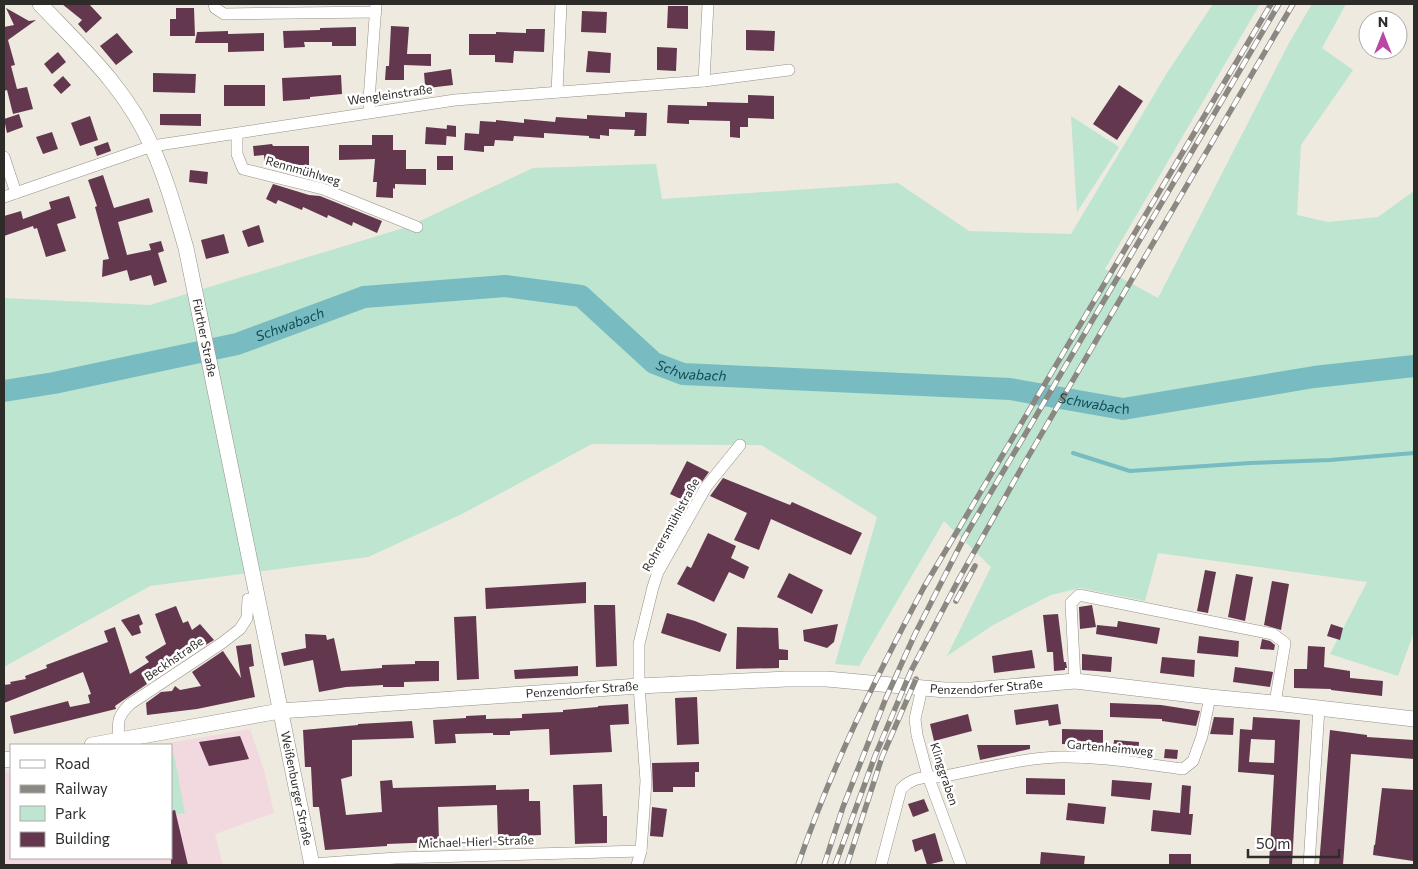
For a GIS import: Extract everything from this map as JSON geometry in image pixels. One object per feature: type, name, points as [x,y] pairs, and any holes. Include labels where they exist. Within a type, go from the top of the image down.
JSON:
[{"type":"main road","name":"Fürther Straße","points":[[40,4],[108,75],[130,106],[152,146],[169,190],[186,248],[280,711]]},
{"type":"main road","name":"Penzendorfer Straße","points":[[97,744],[280,711],[640,686],[809,678],[922,688],[972,690],[1075,681],[1210,698],[1275,703],[1414,719]]},
{"type":"main road","name":"Weißenburger Straße","points":[[280,711],[312,865]]},
{"type":"street","points":[[214,4],[215,8],[224,14],[376,8],[369,100],[370,112]]},
{"type":"street","points":[[557,92],[561,4]]},
{"type":"street","points":[[704,81],[708,4]]},
{"type":"street","name":"Wengleinstraße","points":[[4,197],[152,146],[455,100],[704,81],[789,70]]},
{"type":"street","name":"Rennmühlweg","points":[[237,134],[237,154],[243,169],[323,189],[417,226]]},
{"type":"street","points":[[4,157],[16,193]]},
{"type":"street","name":"Rohrersmühlstraße","points":[[637,865],[641,851],[646,781],[639,644],[658,572],[706,487],[740,445]]},
{"type":"street","points":[[1075,681],[1071,603],[1079,595],[1273,634],[1285,643],[1275,703]]},
{"type":"street","name":"Beckhstraße","points":[[119,740],[118,719],[123,711],[130,704],[240,629],[247,618],[248,599]]},
{"type":"street","name":"Klinggraben","points":[[922,688],[915,719],[917,735],[928,776],[961,865]]},
{"type":"street","name":"Gartenheimweg","points":[[881,865],[901,789],[907,783],[928,776],[939,777],[1033,759],[1061,757],[1090,758],[1183,769],[1193,762],[1202,736],[1210,698]]},
{"type":"street","points":[[1309,865],[1319,708]]},
{"type":"street","name":"Michael-Hierl-Straße","points":[[312,865],[396,858],[641,851]]},
{"type":"shaded area","points":[[250,729],[265,773],[274,813],[215,834],[223,865],[4,865],[4,772],[10,771],[10,859],[172,859],[172,744],[164,744]]},
{"type":"green space","points":[[1213,4],[1260,4],[1105,269],[1158,298],[1289,43],[1312,4],[1346,4],[1322,48],[1353,70],[1301,145],[1297,215],[1328,222],[1378,217],[1414,191],[1414,632],[1398,676],[1330,654],[1367,582],[1158,553],[1145,601],[1080,588],[1051,595],[993,625],[947,656],[991,567],[944,521],[859,666],[835,664],[877,517],[761,445],[592,444],[462,514],[368,557],[150,586],[4,667],[4,298],[150,305],[407,227],[533,168],[656,164],[662,199],[898,183],[969,231],[1071,234],[1167,73]]},
{"type":"green space","points":[[1071,116],[1119,147],[1077,212]]},
{"type":"green space","points":[[174,754],[185,813],[172,815],[172,755]]},
{"type":"building","points":[[62,4],[89,4],[102,18],[86,33],[78,24],[82,20]]},
{"type":"building","points":[[668,6],[688,6],[688,29],[667,28]]},
{"type":"building","points":[[6,8],[29,21],[36,20],[8,40],[15,65],[11,66],[17,89],[27,87],[33,109],[13,114],[7,90],[4,91],[4,27],[14,25]]},
{"type":"building","points":[[176,8],[194,8],[195,36],[170,36],[170,19],[176,19]]},
{"type":"building","points":[[582,11],[607,12],[606,33],[581,32]]},
{"type":"building","points":[[391,26],[409,27],[407,54],[431,54],[431,66],[404,65],[404,80],[385,80],[386,66],[389,66]]},
{"type":"building","points":[[356,27],[356,46],[332,46],[332,42],[304,42],[305,47],[284,48],[283,31]]},
{"type":"building","points":[[526,29],[545,29],[544,52],[514,51],[513,63],[495,62],[495,55],[469,55],[469,34],[496,34],[496,32],[526,33]]},
{"type":"building","points":[[746,30],[775,31],[774,51],[746,50]]},
{"type":"building","points":[[228,31],[228,34],[264,33],[264,51],[228,52],[228,43],[195,43],[197,32]]},
{"type":"building","points":[[117,33],[133,52],[116,65],[100,46]]},
{"type":"building","points":[[657,47],[677,48],[676,71],[657,70]]},
{"type":"building","points":[[588,51],[611,53],[610,73],[586,72]]},
{"type":"building","points":[[58,52],[66,62],[52,74],[44,64]]},
{"type":"building","points":[[451,69],[453,85],[428,88],[425,85],[424,73]]},
{"type":"building","points":[[153,73],[196,74],[195,93],[153,92]]},
{"type":"building","points":[[341,75],[342,94],[283,101],[282,78]]},
{"type":"building","points":[[63,76],[71,85],[61,94],[53,85]]},
{"type":"building","points":[[224,85],[265,85],[265,106],[224,106]]},
{"type":"building","points":[[1119,85],[1143,101],[1117,140],[1093,124]]},
{"type":"building","points":[[748,95],[774,96],[774,119],[748,118],[748,127],[740,127],[740,138],[730,137],[730,121],[689,120],[689,124],[667,123],[668,105],[707,106],[707,102],[748,103]]},
{"type":"building","points":[[625,112],[647,113],[646,136],[634,136],[635,130],[609,129],[609,136],[600,135],[600,139],[589,138],[589,136],[544,133],[544,138],[514,136],[513,141],[495,140],[494,146],[484,146],[484,152],[464,150],[465,133],[479,134],[480,121],[496,122],[496,120],[524,123],[524,119],[555,122],[556,117],[587,119],[587,115],[625,117]]},
{"type":"building","points":[[19,114],[23,127],[7,133],[4,119]]},
{"type":"building","points":[[160,114],[201,114],[201,126],[160,125]]},
{"type":"building","points":[[90,116],[98,140],[80,146],[71,123]]},
{"type":"building","points":[[447,125],[456,126],[456,137],[446,136]]},
{"type":"building","points":[[426,127],[447,129],[446,145],[425,144]]},
{"type":"building","points":[[52,132],[58,149],[43,154],[36,137]]},
{"type":"building","points":[[372,135],[393,135],[393,150],[406,150],[406,169],[426,169],[426,185],[395,184],[393,198],[376,197],[377,182],[373,182],[375,159],[339,160],[339,145],[372,145]]},
{"type":"building","points":[[108,142],[111,151],[97,156],[94,147]]},
{"type":"building","points":[[272,144],[273,146],[309,146],[309,165],[288,165],[288,162],[265,165],[264,155],[254,156],[253,146]]},
{"type":"building","points":[[437,156],[453,156],[453,170],[437,170]]},
{"type":"building","points":[[190,170],[208,172],[207,184],[189,182]]},
{"type":"building","points":[[103,175],[114,208],[149,198],[153,212],[118,222],[127,255],[151,250],[149,244],[161,241],[164,251],[158,253],[167,282],[154,286],[151,275],[130,281],[127,270],[102,277],[103,260],[109,259],[95,207],[97,206],[88,180]]},
{"type":"building","points":[[273,184],[309,195],[320,196],[382,221],[377,233],[353,222],[352,226],[328,215],[327,218],[303,207],[302,210],[278,200],[276,204],[266,199]]},
{"type":"building","points":[[69,196],[76,218],[57,224],[66,251],[46,257],[37,228],[34,229],[33,226],[4,236],[4,216],[21,211],[23,219],[51,209],[49,202]]},
{"type":"building","points":[[259,225],[264,242],[248,247],[242,231]]},
{"type":"building","points":[[224,234],[229,253],[206,259],[201,240]]},
{"type":"building","points":[[687,461],[709,472],[696,490],[692,489],[685,501],[670,494]]},
{"type":"building","points":[[723,478],[790,505],[792,502],[862,533],[851,555],[771,519],[759,550],[734,540],[747,513],[710,496]]},
{"type":"building","points":[[708,533],[736,546],[731,558],[749,567],[744,579],[729,572],[714,602],[677,584],[687,566],[691,568]]},
{"type":"building","points":[[1205,570],[1216,572],[1208,613],[1197,611]]},
{"type":"building","points":[[789,573],[823,590],[812,614],[777,597]]},
{"type":"building","points":[[1236,574],[1253,577],[1245,621],[1228,617]]},
{"type":"building","points":[[1272,581],[1289,584],[1281,630],[1264,625]]},
{"type":"building","points":[[586,582],[586,603],[486,609],[485,588]]},
{"type":"building","points":[[594,605],[615,605],[617,666],[596,667]]},
{"type":"building","points":[[1092,605],[1096,627],[1080,629],[1079,607]]},
{"type":"building","points":[[176,606],[183,623],[188,621],[192,630],[200,624],[214,640],[204,646],[167,660],[169,663],[144,679],[147,684],[115,706],[116,709],[14,734],[10,716],[68,701],[70,707],[90,703],[88,695],[91,694],[83,672],[4,703],[4,685],[26,679],[25,676],[47,668],[46,665],[108,642],[104,631],[115,627],[130,674],[149,662],[145,657],[166,644],[155,614]]},
{"type":"building","points":[[667,613],[695,621],[727,634],[720,652],[661,633]]},
{"type":"building","points":[[139,614],[143,624],[139,626],[141,633],[132,636],[121,620]]},
{"type":"building","points":[[1058,614],[1064,662],[1066,662],[1067,668],[1054,671],[1053,652],[1047,652],[1043,615]]},
{"type":"building","points":[[476,616],[479,679],[457,680],[454,617]]},
{"type":"building","points":[[1118,621],[1160,628],[1157,644],[1096,634],[1097,625],[1117,627]]},
{"type":"building","points":[[838,624],[834,642],[827,648],[804,641],[803,630]]},
{"type":"building","points":[[1331,624],[1343,628],[1340,640],[1327,636]]},
{"type":"building","points":[[737,627],[778,628],[779,649],[788,650],[788,660],[779,660],[779,668],[736,669]]},
{"type":"building","points":[[305,634],[326,635],[327,640],[334,638],[341,671],[382,668],[382,665],[415,664],[415,661],[439,661],[439,681],[404,682],[404,687],[383,687],[383,685],[346,687],[319,692],[313,660],[284,666],[281,653],[306,648]]},
{"type":"building","points":[[1199,636],[1239,641],[1238,657],[1197,653]]},
{"type":"building","points":[[1262,639],[1270,641],[1275,645],[1274,650],[1260,649]]},
{"type":"building","points":[[251,644],[254,666],[249,667],[255,697],[197,709],[147,715],[146,703],[161,692],[172,691],[175,686],[180,690],[201,686],[192,672],[223,651],[241,678],[236,646]]},
{"type":"building","points":[[1308,646],[1325,647],[1324,667],[1350,671],[1350,678],[1383,681],[1382,696],[1331,689],[1294,688],[1294,669],[1307,669]]},
{"type":"building","points":[[1032,650],[1035,668],[994,673],[992,656]]},
{"type":"building","points":[[1082,654],[1112,657],[1111,672],[1082,670]]},
{"type":"building","points":[[1162,657],[1195,660],[1194,677],[1160,673]]},
{"type":"building","points":[[578,666],[578,676],[515,679],[514,670]]},
{"type":"building","points":[[1235,667],[1273,672],[1270,687],[1233,682]]},
{"type":"building","points":[[697,697],[699,744],[677,745],[675,698]]},
{"type":"building","points":[[1110,703],[1161,705],[1200,711],[1196,726],[1162,721],[1162,719],[1110,717]]},
{"type":"building","points":[[628,704],[629,724],[610,725],[612,752],[550,755],[549,729],[510,731],[510,735],[493,735],[493,733],[455,734],[456,743],[435,744],[433,720],[486,715],[486,719],[522,718],[522,714],[563,712],[563,710]]},
{"type":"building","points":[[1058,704],[1061,724],[1049,726],[1048,720],[1016,725],[1014,710]]},
{"type":"building","points":[[968,714],[972,731],[934,741],[930,724]]},
{"type":"building","points":[[1214,717],[1234,718],[1233,735],[1210,734]]},
{"type":"building","points":[[1253,717],[1300,720],[1292,865],[1269,865],[1274,775],[1238,772],[1240,729],[1252,730]],"holes":[[[1251,739],[1275,740],[1274,763],[1249,762]]]},
{"type":"building","points":[[412,721],[414,738],[352,740],[352,776],[341,779],[346,815],[382,812],[380,781],[392,780],[393,788],[496,785],[496,790],[529,789],[529,801],[540,801],[541,835],[498,837],[497,805],[438,807],[439,842],[387,844],[387,846],[325,850],[319,807],[313,807],[311,767],[305,767],[303,730]]},
{"type":"building","points":[[1062,729],[1103,730],[1103,745],[1062,744]]},
{"type":"building","points":[[1330,730],[1367,735],[1367,737],[1414,740],[1414,759],[1351,754],[1343,865],[1319,865]]},
{"type":"building","points":[[240,736],[249,759],[209,766],[199,742]]},
{"type":"building","points":[[1114,740],[1139,742],[1138,755],[1113,752]]},
{"type":"building","points":[[977,745],[1030,745],[1030,749],[980,760]]},
{"type":"building","points":[[1165,749],[1178,750],[1177,759],[1164,758]]},
{"type":"building","points":[[699,762],[699,772],[695,772],[695,787],[673,787],[673,792],[653,792],[652,763]]},
{"type":"building","points":[[1026,778],[1065,779],[1065,795],[1026,794]]},
{"type":"building","points":[[1112,780],[1152,783],[1150,800],[1111,796]]},
{"type":"building","points":[[602,784],[603,816],[607,816],[607,843],[575,844],[573,785]]},
{"type":"building","points":[[1182,785],[1191,786],[1189,814],[1193,814],[1191,835],[1151,831],[1153,810],[1180,813]]},
{"type":"building","points":[[1382,788],[1414,790],[1413,861],[1373,855]]},
{"type":"building","points":[[924,799],[929,811],[913,817],[908,804]]},
{"type":"building","points":[[1068,803],[1106,807],[1104,824],[1066,820]]},
{"type":"building","points":[[652,807],[667,809],[663,837],[650,836]]},
{"type":"building","points":[[175,810],[188,865],[171,865],[172,811]]},
{"type":"building","points":[[935,833],[943,861],[927,865],[922,849],[915,852],[912,840]]},
{"type":"building","points":[[1041,852],[1085,856],[1084,865],[1040,865]]},
{"type":"building","points":[[1169,854],[1191,854],[1191,865],[1169,865]]},
{"type":"waterway","name":"Schwabach","points":[[4,391],[54,383],[237,344],[364,297],[505,286],[581,296],[654,363],[683,374],[1010,389],[1123,409],[1314,377],[1414,366]]},
{"type":"waterway","points":[[1073,453],[1130,471],[1330,460],[1414,453]]},
{"type":"railway","points":[[798,865],[825,793],[855,723],[924,587],[1271,4]]},
{"type":"railway","points":[[824,865],[843,807],[886,698],[915,634],[964,538],[1279,4]]},
{"type":"railway","points":[[835,865],[875,756],[911,671],[960,577],[1021,469],[1293,4]]},
{"type":"railway","points":[[956,601],[975,566]]},
{"type":"railway","points":[[847,865],[882,757],[916,679]]}]
